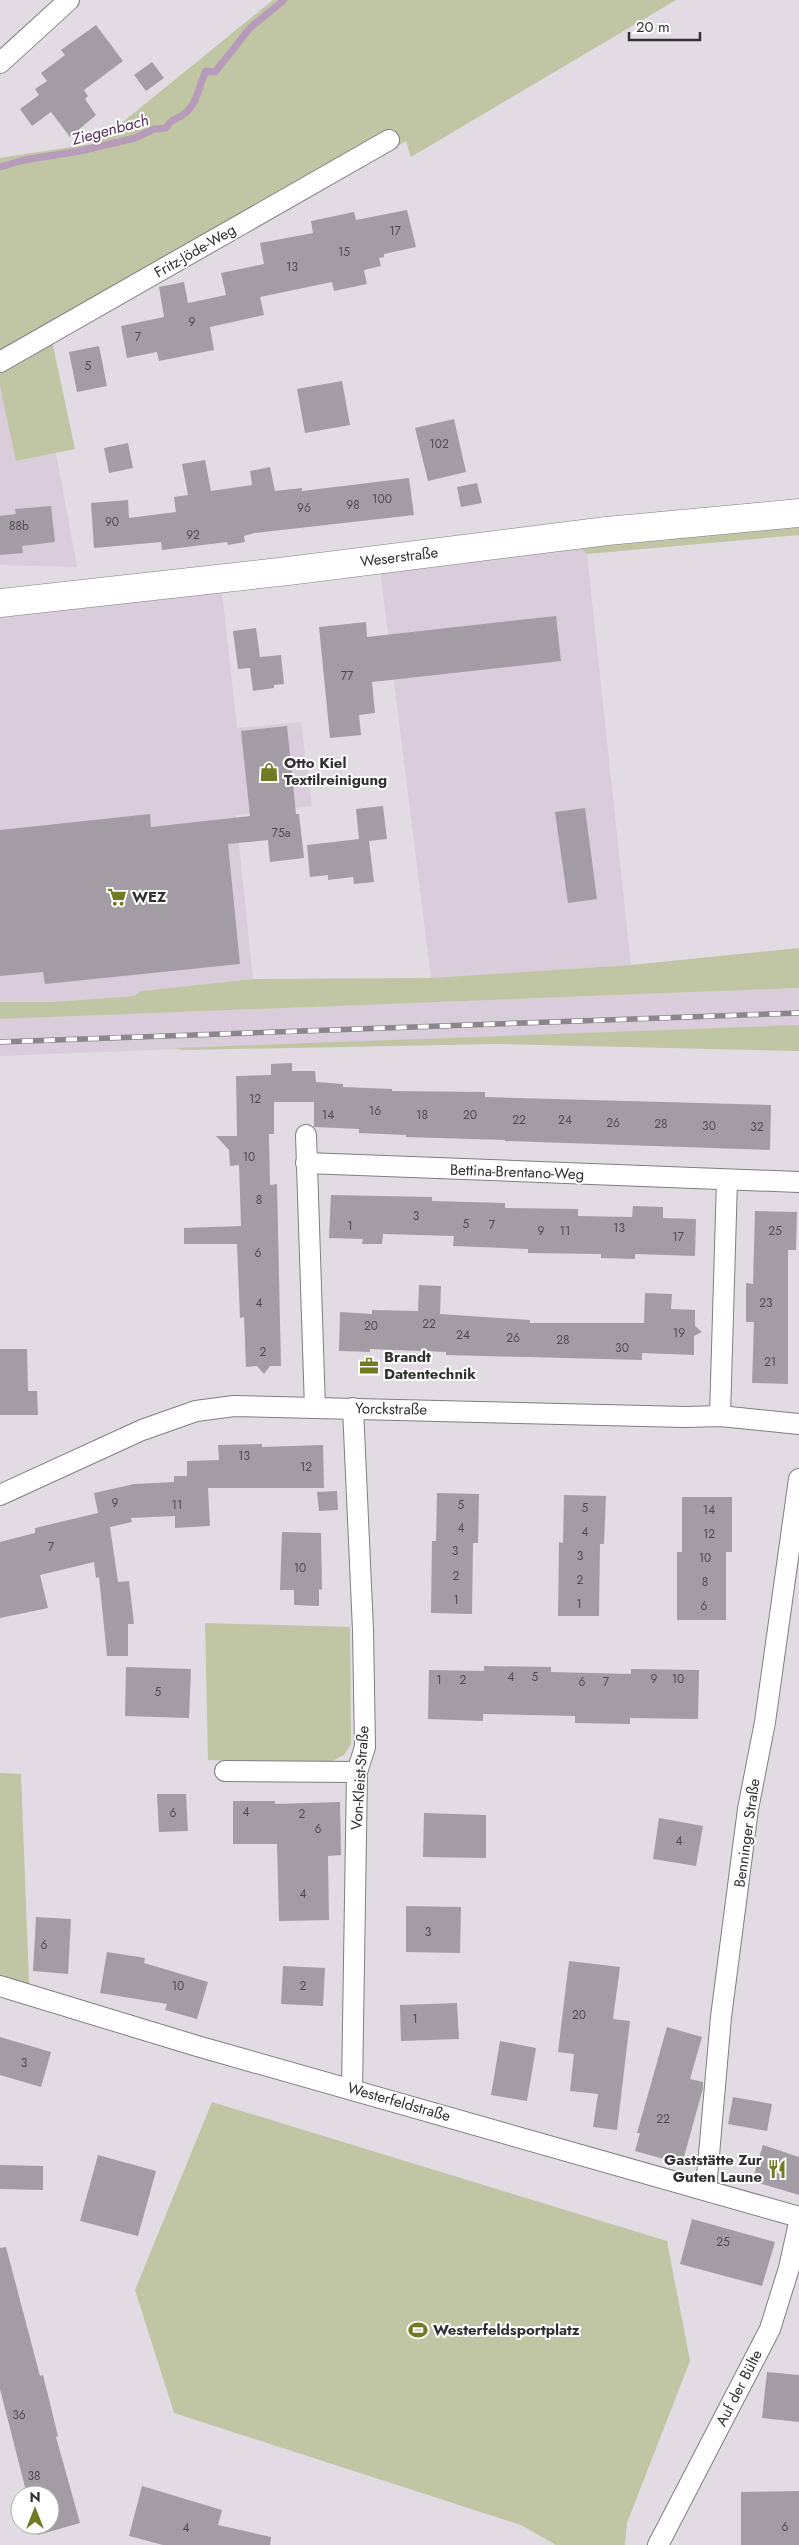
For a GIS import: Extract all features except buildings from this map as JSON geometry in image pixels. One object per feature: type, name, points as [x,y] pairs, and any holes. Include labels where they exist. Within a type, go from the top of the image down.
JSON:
[{"type":"street","points":[[0,63],[69,0]]},
{"type":"street","name":"Fritz-Jöde-Weg","points":[[0,362],[389,140]]},
{"type":"street","name":"Weserstraße","points":[[0,603],[288,571],[607,531],[799,513]]},
{"type":"street","points":[[306,1135],[316,1408]]},
{"type":"street","name":"Bettina-Brentano-Weg","points":[[306,1164],[799,1182]]},
{"type":"street","points":[[720,1416],[727,1180]]},
{"type":"street","name":"Yorckstraße","points":[[0,1495],[142,1430],[196,1411],[234,1406],[686,1417],[720,1416],[799,1424]]},
{"type":"street","name":"Von-Kleist-Straße","points":[[352,2089],[357,1772],[365,1747],[363,1630],[353,1408]]},
{"type":"street","name":"Benninger Straße","points":[[706,2189],[721,2017],[748,1809],[765,1722],[799,1479]]},
{"type":"street","points":[[225,1771],[357,1772]]},
{"type":"street","name":"Westerfeldstraße","points":[[0,1986],[197,2046],[706,2189],[799,2217]]},
{"type":"street","name":"Auf der Bülte","points":[[658,2545],[770,2329],[789,2268],[799,2223]]},
{"type":"shaded area","points":[[0,387],[16,461],[56,453],[77,567],[0,565]]},
{"type":"shaded area","points":[[561,529],[587,554],[631,965],[431,978],[378,553]]},
{"type":"shaded area","points":[[222,591],[237,728],[301,722],[312,806],[236,815],[253,979],[141,991],[134,996],[53,1002],[0,1002],[0,616]]},
{"type":"shaded area","points":[[799,988],[799,1025],[0,1056],[0,1019]]},
{"type":"green space","points":[[273,0],[676,0],[411,157],[406,141],[52,341],[75,449],[16,461],[0,387],[0,158],[97,143]]},
{"type":"green space","points":[[799,499],[799,535],[587,554],[561,529]]},
{"type":"green space","points":[[799,948],[799,988],[0,1019],[0,1002],[53,1002],[134,996],[141,991],[253,979],[431,978],[631,965]]},
{"type":"green space","points":[[799,1025],[799,1051],[497,1044],[183,1050],[175,1048]]},
{"type":"green space","points":[[205,1623],[350,1627],[351,1744],[344,1755],[328,1763],[208,1760]]},
{"type":"green space","points":[[0,1773],[21,1774],[29,1984],[0,1978]]},
{"type":"green space","name":"Westerfeldsportplatz","points":[[212,2102],[667,2241],[690,2361],[627,2523],[625,2545],[556,2545],[521,2525],[174,2413],[135,2290]]},
{"type":"waterway","name":"Ziegenbach","points":[[0,167],[24,160],[80,151],[135,138],[154,129],[166,128],[170,122],[189,110],[198,94],[206,71],[215,72],[250,28],[284,0]]},
{"type":"railway","points":[[0,1042],[799,1013]]},
{"type":"place","name":"Otto Kiel Textilreinigung","points":[[269,772]]},
{"type":"place","name":"WEZ","points":[[117,897]]},
{"type":"place","name":"Brandt Datentechnik","points":[[369,1366]]},
{"type":"place","name":"Gaststätte Zur Guten Laune","points":[[777,2169]]},
{"type":"place","name":"Westerfeldsportplatz","points":[[418,2330]]}]
